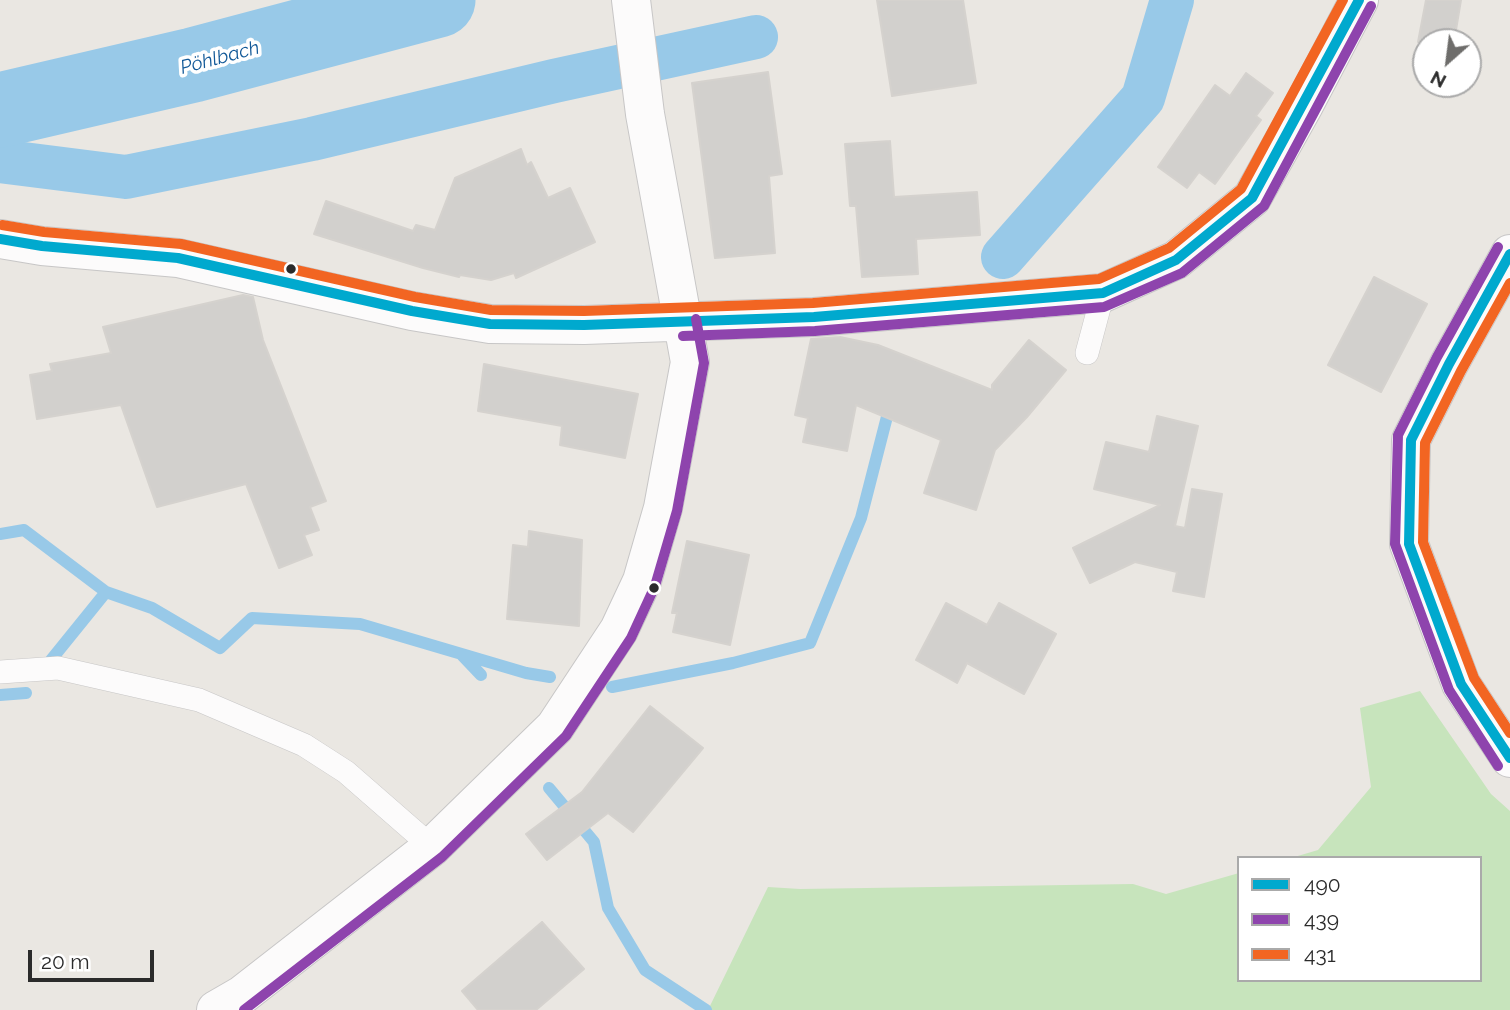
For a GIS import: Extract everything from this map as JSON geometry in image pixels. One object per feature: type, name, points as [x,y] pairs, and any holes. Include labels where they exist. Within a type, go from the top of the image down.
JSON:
[{"type":"main road","points":[[216,1010],[242,995],[432,847],[555,727],[619,630],[642,581],[663,508],[690,362],[645,114],[631,0]]},
{"type":"main road","points":[[0,239],[42,246],[178,258],[412,311],[490,324],[584,325],[814,317],[1103,293],[1176,260],[1252,198],[1359,0]]},
{"type":"main road","points":[[1510,254],[1449,363],[1411,440],[1409,544],[1461,684],[1510,758]]},
{"type":"lane","points":[[1087,353],[1103,293]]},
{"type":"lane","points":[[0,671],[58,668],[199,700],[304,745],[336,765],[432,847]]},
{"type":"green space","points":[[1420,691],[1491,794],[1510,811],[1510,1010],[708,1010],[768,887],[800,889],[1133,884],[1166,894],[1237,874],[1237,982],[1482,982],[1482,856],[1298,856],[1318,850],[1371,787],[1360,708]]},
{"type":"building","points":[[877,0],[963,0],[976,83],[892,96]]},
{"type":"building","points":[[1426,0],[1461,0],[1456,28],[1421,28]]},
{"type":"building","points":[[768,72],[782,174],[769,176],[775,253],[715,258],[692,83]]},
{"type":"building","points":[[1246,73],[1273,93],[1256,116],[1261,120],[1215,184],[1199,172],[1187,188],[1158,167],[1215,85],[1230,96]]},
{"type":"building","points":[[890,141],[894,197],[977,192],[980,235],[916,239],[918,274],[862,277],[856,206],[850,206],[845,144]]},
{"type":"building","points":[[521,149],[527,165],[531,162],[548,198],[570,188],[595,242],[516,278],[514,273],[491,280],[459,277],[423,268],[314,234],[326,201],[413,231],[416,225],[435,230],[455,178]]},
{"type":"building","points":[[1374,277],[1427,304],[1381,392],[1328,365]]},
{"type":"building","points":[[243,295],[253,297],[263,340],[326,501],[310,507],[319,530],[304,535],[312,555],[279,568],[246,484],[157,507],[121,405],[37,419],[30,375],[52,371],[50,364],[111,353],[103,327]]},
{"type":"building","points":[[840,337],[878,345],[992,390],[992,385],[1029,340],[1066,370],[995,450],[976,510],[924,493],[941,440],[856,405],[847,451],[803,442],[808,418],[795,415],[811,339]]},
{"type":"building","points":[[484,364],[638,394],[625,458],[560,445],[562,426],[478,411]]},
{"type":"building","points":[[1157,416],[1198,426],[1175,526],[1185,528],[1192,489],[1222,494],[1204,597],[1173,591],[1177,572],[1135,562],[1090,583],[1073,548],[1160,505],[1094,489],[1106,442],[1149,452]]},
{"type":"building","points":[[529,531],[582,540],[579,626],[507,619],[513,545],[528,547]]},
{"type":"building","points":[[687,541],[749,555],[730,645],[673,632],[677,613],[672,613]]},
{"type":"building","points":[[946,603],[987,625],[999,603],[1056,634],[1024,694],[967,663],[957,683],[916,660]]},
{"type":"building","points":[[650,706],[703,748],[633,832],[608,813],[547,860],[526,834],[582,792]]},
{"type":"building","points":[[542,922],[584,969],[536,1010],[478,1010],[462,991]]},
{"type":"waterway","name":"Pöhlbach","points":[[0,110],[193,65],[438,0]]},
{"type":"waterway","points":[[1003,257],[1143,98],[1172,0]]},
{"type":"waterway","points":[[0,161],[126,177],[312,139],[554,81],[756,37]]},
{"type":"waterway","points":[[612,687],[733,663],[810,643],[861,518],[891,401]]},
{"type":"waterway","points":[[0,534],[24,530],[106,592],[152,608],[220,648],[252,618],[360,624],[526,673],[550,677]]},
{"type":"waterway","points":[[51,660],[106,592]]},
{"type":"waterway","points":[[462,655],[481,675]]},
{"type":"waterway","points":[[0,695],[26,693]]},
{"type":"waterway","points":[[549,788],[594,842],[608,908],[645,970],[706,1010]]},
{"type":"transit line","name":"431","points":[[2,225],[44,232],[181,244],[415,297],[491,310],[584,311],[813,303],[1099,279],[1169,248],[1241,189],[1343,0]]},
{"type":"transit line","name":"490","points":[[0,239],[42,246],[178,258],[412,311],[490,324],[584,325],[814,317],[1103,293],[1176,260],[1252,198],[1359,0]]},
{"type":"transit line","name":"439","points":[[683,336],[815,331],[1104,307],[1182,273],[1264,206],[1371,6]]},
{"type":"transit line","name":"439","points":[[1498,247],[1437,357],[1398,435],[1395,544],[1449,690],[1498,766]]},
{"type":"transit line","name":"490","points":[[1510,254],[1449,364],[1411,440],[1409,544],[1461,684],[1510,758]]},
{"type":"transit line","name":"431","points":[[1510,283],[1425,443],[1423,542],[1474,678],[1510,733]]},
{"type":"transit line","name":"439","points":[[244,1010],[442,857],[566,736],[631,638],[655,586],[677,511],[704,363],[696,319]]}]
